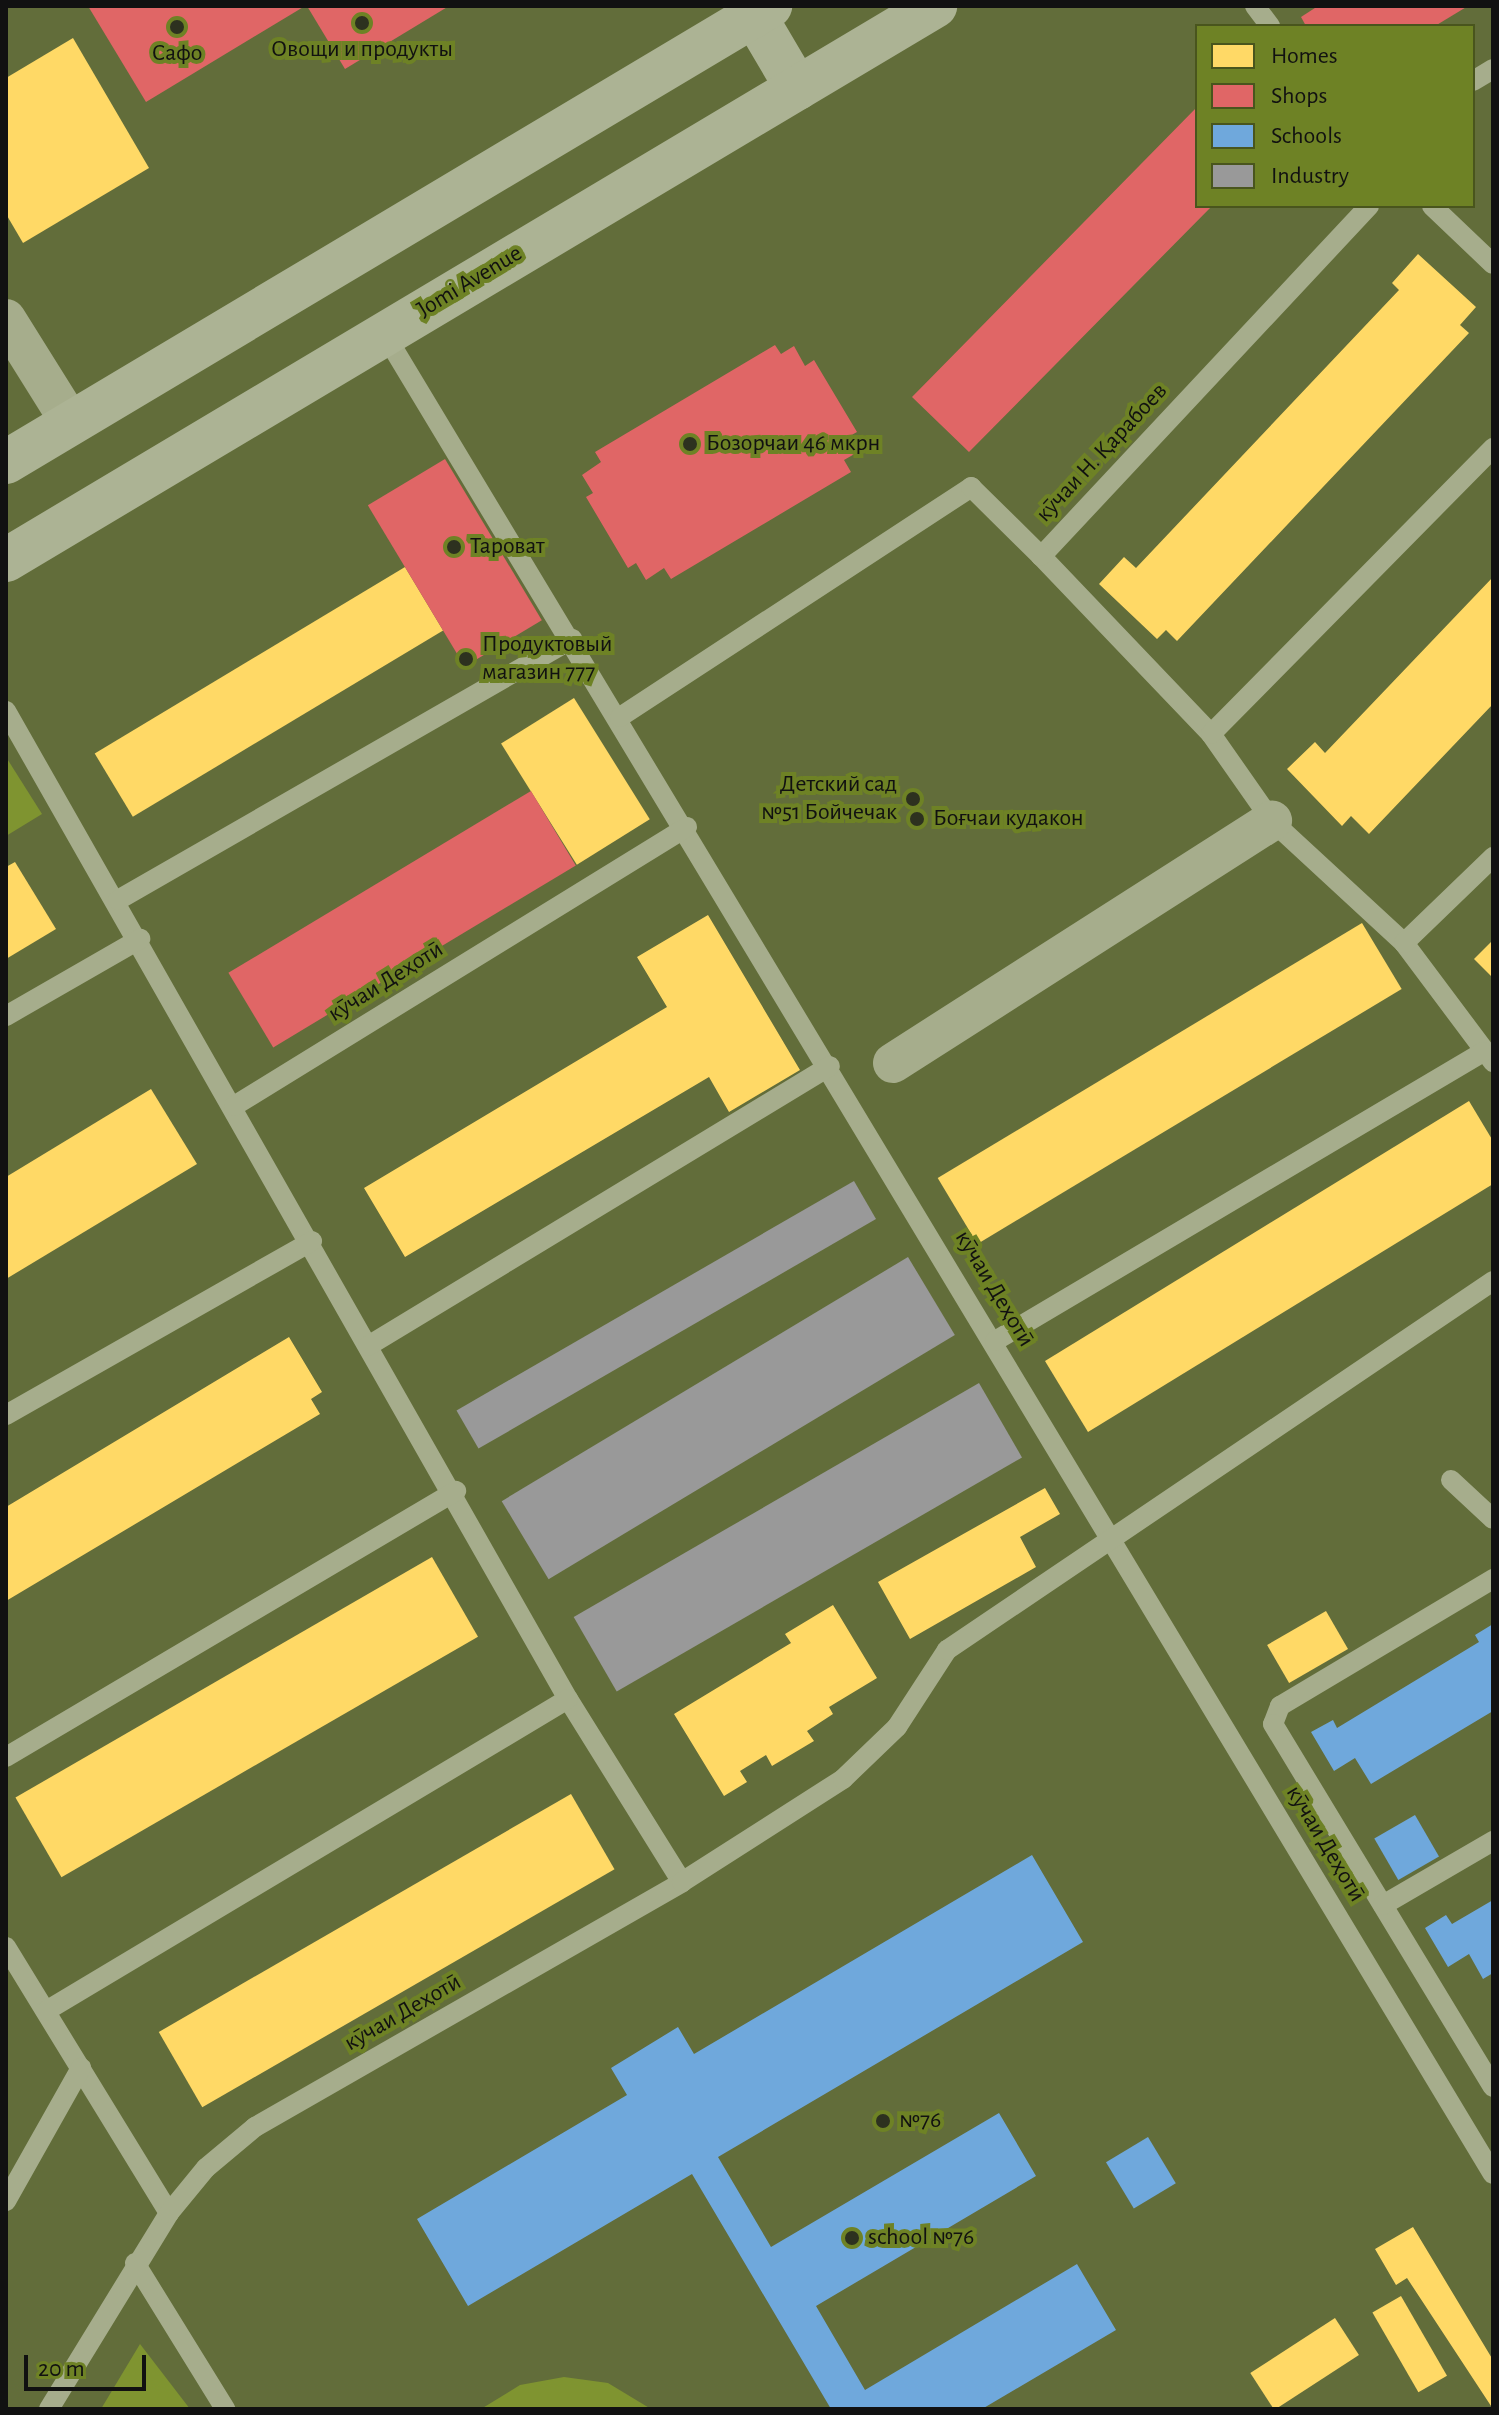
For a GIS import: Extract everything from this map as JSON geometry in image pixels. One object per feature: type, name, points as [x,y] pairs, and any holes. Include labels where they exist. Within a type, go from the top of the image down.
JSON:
[{"type":"main road","name":"Jomi Avenue","points":[[6,560],[935,6]]},
{"type":"main road","points":[[6,462],[762,11],[797,88]]},
{"type":"street","points":[[6,319],[71,423]]},
{"type":"street","points":[[893,1063],[1272,821]]},
{"type":"lane","points":[[1255,6],[1268,24]]},
{"type":"lane","points":[[1475,80],[1493,69]]},
{"type":"lane","name":"кӯчаи Н. Қарабоев","points":[[1367,208],[1041,556],[1211,734],[1272,821],[1404,943],[1488,1057]]},
{"type":"lane","points":[[1434,208],[1493,264]]},
{"type":"lane","name":"кӯчаи Деҳотӣ","points":[[384,333],[687,827],[1493,2174]]},
{"type":"lane","points":[[1211,734],[1493,448]]},
{"type":"lane","points":[[620,717],[971,487],[1041,556]]},
{"type":"lane","points":[[118,900],[572,639]]},
{"type":"lane","points":[[6,711],[118,900],[312,1241],[368,1346],[456,1491],[568,1699],[682,1882]]},
{"type":"lane","name":"кӯчаи Деҳотӣ","points":[[234,1106],[687,827]]},
{"type":"lane","points":[[1404,943],[1493,857]]},
{"type":"lane","points":[[6,1016],[140,939]]},
{"type":"lane","points":[[995,1341],[1488,1057]]},
{"type":"lane","points":[[368,1346],[830,1066]]},
{"type":"lane","points":[[6,1415],[312,1241]]},
{"type":"lane","name":"кӯчаи Деҳотӣ","points":[[49,2409],[135,2263],[169,2213],[206,2168],[255,2127],[682,1882],[843,1779],[897,1727],[947,1650],[1493,1281]]},
{"type":"lane","points":[[1451,1480],[1493,1519]]},
{"type":"lane","points":[[6,1757],[456,1491]]},
{"type":"lane","points":[[1493,1579],[1280,1706],[1274,1717],[1493,2087]]},
{"type":"lane","points":[[46,2011],[568,1699]]},
{"type":"lane","points":[[1383,1905],[1493,1841]]},
{"type":"lane","points":[[6,1947],[169,2213]]},
{"type":"lane","points":[[6,2201],[81,2068]]},
{"type":"lane","points":[[135,2263],[225,2409]]},
{"type":"green space","points":[[6,757],[42,814],[6,836]]},
{"type":"green space","points":[[140,2344],[190,2409],[101,2409]]},
{"type":"green space","points":[[564,2377],[608,2383],[651,2409],[481,2409],[520,2385]]},
{"type":"building: Homes","points":[[73,38],[149,168],[23,243],[6,214],[6,78]]},
{"type":"building: Homes","points":[[1418,254],[1476,307],[1460,325],[1469,333],[1177,641],[1166,630],[1157,639],[1099,584],[1124,557],[1136,568],[1399,290],[1392,283]]},
{"type":"building: Homes","points":[[405,567],[443,630],[133,817],[95,753]]},
{"type":"building: Homes","points":[[1493,577],[1493,704],[1369,834],[1351,816],[1342,826],[1287,769],[1315,742],[1325,753]]},
{"type":"building: Homes","points":[[574,698],[650,819],[577,865],[501,744]]},
{"type":"building: Homes","points":[[15,862],[56,929],[6,959],[6,867]]},
{"type":"building: Homes","points":[[708,915],[800,1070],[729,1112],[709,1077],[405,1257],[364,1188],[667,1007],[637,957]]},
{"type":"building: Homes","points":[[1362,923],[1402,989],[977,1244],[938,1178]]},
{"type":"building: Homes","points":[[1493,940],[1493,978],[1474,959]]},
{"type":"building: Homes","points":[[151,1089],[197,1164],[6,1279],[6,1177]]},
{"type":"building: Homes","points":[[1469,1101],[1493,1141],[1493,1184],[1088,1432],[1045,1361]]},
{"type":"building: Homes","points":[[289,1337],[322,1392],[311,1399],[320,1414],[6,1601],[6,1507]]},
{"type":"building: Homes","points":[[1045,1488],[1060,1514],[1020,1537],[1036,1567],[910,1639],[878,1582]]},
{"type":"building: Homes","points":[[432,1557],[478,1637],[61,1877],[15,1798]]},
{"type":"building: Homes","points":[[833,1605],[877,1678],[829,1707],[833,1714],[807,1731],[814,1741],[772,1766],[766,1755],[740,1771],[747,1782],[724,1796],[674,1714],[791,1643],[785,1634]]},
{"type":"building: Homes","points":[[1326,1611],[1348,1649],[1289,1683],[1267,1645]]},
{"type":"building: Homes","points":[[571,1794],[614,1869],[202,2107],[159,2032]]},
{"type":"building: Homes","points":[[1413,2227],[1493,2360],[1493,2409],[1407,2278],[1396,2285],[1375,2249]]},
{"type":"building: Homes","points":[[1401,2296],[1447,2376],[1418,2392],[1372,2312]]},
{"type":"building: Homes","points":[[1335,2318],[1359,2355],[1276,2409],[1250,2373]]},
{"type":"building: Shops","points":[[88,6],[305,6],[146,102]]},
{"type":"building: Shops","points":[[307,6],[449,6],[345,69]]},
{"type":"building: Shops","points":[[1318,6],[1468,6],[1438,24],[1305,24],[1301,17]]},
{"type":"building: Shops","points":[[1195,109],[1195,208],[1210,208],[969,452],[912,397]]},
{"type":"building: Shops","points":[[775,345],[781,354],[794,346],[805,366],[814,360],[857,432],[848,437],[858,452],[844,460],[851,472],[671,579],[664,568],[646,580],[636,563],[628,568],[586,497],[593,493],[582,475],[601,462],[595,452]]},
{"type":"building: Shops","points":[[445,459],[542,620],[465,667],[368,505]]},
{"type":"building: Shops","points":[[531,791],[576,866],[273,1047],[228,973]]},
{"type":"building: Schools","points":[[1493,1624],[1493,1711],[1371,1784],[1355,1758],[1334,1771],[1311,1732],[1333,1720],[1337,1728],[1479,1642],[1475,1635]]},
{"type":"building: Schools","points":[[1415,1815],[1439,1857],[1398,1880],[1374,1838]]},
{"type":"building: Schools","points":[[1032,1855],[1083,1942],[718,2157],[771,2247],[999,2113],[1036,2176],[816,2306],[865,2390],[1077,2264],[1116,2330],[982,2409],[831,2409],[692,2174],[468,2306],[417,2219],[627,2095],[611,2068],[678,2027],[694,2054]]},
{"type":"building: Schools","points":[[1493,1900],[1493,1973],[1483,1979],[1469,1954],[1448,1967],[1425,1928],[1446,1915],[1452,1924]]},
{"type":"building: Schools","points":[[1148,2137],[1176,2183],[1134,2209],[1106,2162]]},
{"type":"building: Industry","points":[[854,1181],[876,1219],[478,1449],[456,1410]]},
{"type":"building: Industry","points":[[908,1257],[955,1335],[549,1579],[502,1501]]},
{"type":"building: Industry","points":[[979,1383],[1022,1457],[617,1691],[574,1617]]},
{"type":"place","name":"Овощи и продукты","points":[[362,23]]},
{"type":"place","name":"Сафо","points":[[177,27]]},
{"type":"place","name":"Бозорчаи 46 мкрн","points":[[690,444]]},
{"type":"place","name":"Тароват","points":[[454,547]]},
{"type":"place","name":"Продуктовый магазин 777","points":[[466,659]]},
{"type":"place","name":"Детский сад №51 Бойчечак","points":[[913,799]]},
{"type":"place","name":"Боғчаи кудакон","points":[[917,819]]},
{"type":"place","name":"№76","points":[[883,2121]]},
{"type":"place","name":"school №76","points":[[852,2238]]}]
